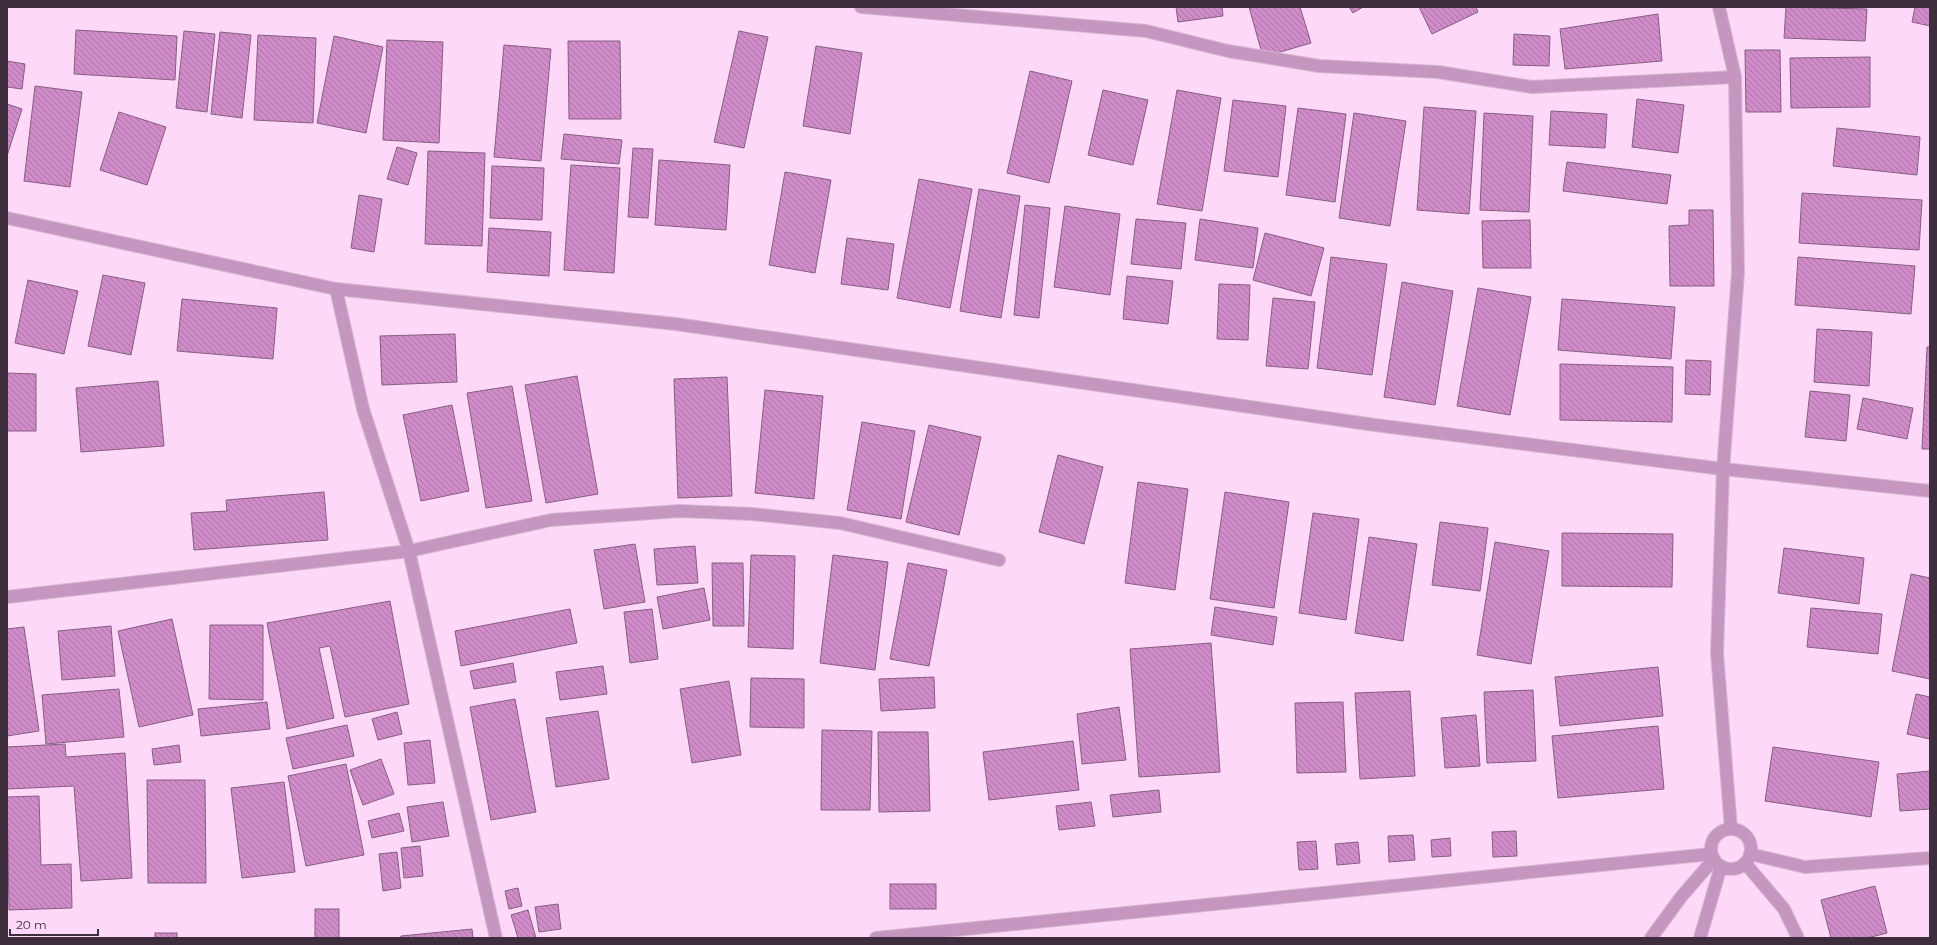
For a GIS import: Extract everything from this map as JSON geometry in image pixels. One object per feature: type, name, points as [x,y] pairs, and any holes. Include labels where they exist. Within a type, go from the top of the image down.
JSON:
[{"type":"street","points":[[861,7],[1146,31],[1228,51],[1319,66],[1438,72],[1532,88],[1735,76]]},
{"type":"street","points":[[1719,7],[1735,76],[1738,273],[1723,469],[1717,653],[1731,829]]},
{"type":"street","points":[[7,218],[336,289],[676,324],[1376,425],[1723,469],[1930,491]]},
{"type":"street","points":[[336,289],[362,409],[409,551],[496,938]]},
{"type":"street","points":[[7,597],[409,551],[551,520],[680,511],[752,514],[840,523],[999,560]]},
{"type":"street","points":[[1700,938],[1715,860],[1713,839],[1720,832],[1731,829],[1740,831],[1748,838],[1748,859],[1784,909],[1798,938]]},
{"type":"street","points":[[876,938],[1715,860],[1731,868],[1748,859],[1805,867],[1930,858]]},
{"type":"street","points":[[1652,938],[1681,897],[1715,860]]},
{"type":"building","points":[[1176,7],[1222,7],[1223,16],[1178,22]]},
{"type":"building","points":[[1249,7],[1300,7],[1311,43],[1263,57]]},
{"type":"building","points":[[1349,7],[1363,7],[1353,13]]},
{"type":"building","points":[[1419,7],[1476,7],[1478,12],[1432,34]]},
{"type":"building","points":[[1786,7],[1867,9],[1865,41],[1784,38]]},
{"type":"building","points":[[1915,7],[1930,7],[1930,26],[1912,22]]},
{"type":"building","points":[[1658,14],[1662,61],[1565,69],[1560,29]]},
{"type":"building","points":[[76,30],[177,36],[175,80],[74,74]]},
{"type":"building","points":[[184,31],[215,34],[207,112],[176,108]]},
{"type":"building","points":[[739,31],[768,37],[744,148],[714,142]]},
{"type":"building","points":[[220,32],[251,35],[242,118],[211,114]]},
{"type":"building","points":[[1514,34],[1550,36],[1549,66],[1513,65]]},
{"type":"building","points":[[258,35],[316,38],[313,123],[254,120]]},
{"type":"building","points":[[334,36],[383,47],[366,133],[317,123]]},
{"type":"building","points":[[387,40],[443,42],[439,143],[383,140]]},
{"type":"building","points":[[568,41],[620,41],[621,119],[569,119]]},
{"type":"building","points":[[504,45],[551,49],[541,161],[494,157]]},
{"type":"building","points":[[816,46],[862,53],[850,134],[803,126]]},
{"type":"building","points":[[1745,50],[1780,50],[1781,112],[1746,112]]},
{"type":"building","points":[[1870,57],[1870,107],[1791,108],[1790,58]]},
{"type":"building","points":[[7,61],[25,64],[22,89],[7,87]]},
{"type":"building","points":[[1030,71],[1072,81],[1049,183],[1007,173]]},
{"type":"building","points":[[35,86],[82,92],[70,187],[24,181]]},
{"type":"building","points":[[1103,90],[1148,100],[1133,165],[1088,155]]},
{"type":"building","points":[[1177,90],[1221,98],[1202,211],[1157,204]]},
{"type":"building","points":[[1637,99],[1684,105],[1678,153],[1632,147]]},
{"type":"building","points":[[1233,100],[1286,106],[1278,177],[1224,171]]},
{"type":"building","points":[[7,104],[22,109],[7,156]]},
{"type":"building","points":[[1424,107],[1476,111],[1469,214],[1417,210]]},
{"type":"building","points":[[1298,108],[1346,114],[1335,202],[1286,195]]},
{"type":"building","points":[[1551,111],[1607,114],[1605,148],[1549,145]]},
{"type":"building","points":[[119,112],[166,127],[147,185],[100,170]]},
{"type":"building","points":[[1354,113],[1406,121],[1390,226],[1339,218]]},
{"type":"building","points":[[1484,113],[1533,116],[1529,212],[1480,210]]},
{"type":"building","points":[[1837,128],[1920,137],[1917,175],[1833,166]]},
{"type":"building","points":[[564,134],[622,140],[619,164],[561,159]]},
{"type":"building","points":[[397,147],[417,153],[408,185],[387,179]]},
{"type":"building","points":[[633,148],[653,149],[648,218],[628,217]]},
{"type":"building","points":[[428,151],[485,153],[482,246],[425,244]]},
{"type":"building","points":[[659,160],[730,165],[726,230],[655,225]]},
{"type":"building","points":[[1567,162],[1671,175],[1667,204],[1563,191]]},
{"type":"building","points":[[571,165],[620,168],[614,273],[564,270]]},
{"type":"building","points":[[492,166],[544,168],[542,220],[490,218]]},
{"type":"building","points":[[785,172],[831,180],[815,273],[769,265]]},
{"type":"building","points":[[919,179],[972,189],[950,308],[897,298]]},
{"type":"building","points":[[979,189],[1020,196],[1001,318],[960,311]]},
{"type":"building","points":[[1802,193],[1922,200],[1919,250],[1799,243]]},
{"type":"building","points":[[359,195],[382,199],[374,252],[351,248]]},
{"type":"building","points":[[1025,205],[1050,208],[1039,318],[1014,315]]},
{"type":"building","points":[[1065,206],[1120,214],[1110,295],[1054,287]]},
{"type":"building","points":[[1689,210],[1713,210],[1714,286],[1670,286],[1669,226],[1689,225]]},
{"type":"building","points":[[1136,219],[1186,223],[1181,269],[1131,264]]},
{"type":"building","points":[[1200,219],[1258,228],[1253,268],[1195,260]]},
{"type":"building","points":[[1530,220],[1531,268],[1483,268],[1482,221]]},
{"type":"building","points":[[489,228],[551,232],[549,276],[487,272]]},
{"type":"building","points":[[1265,233],[1324,248],[1311,296],[1253,280]]},
{"type":"building","points":[[847,238],[894,244],[888,290],[841,284]]},
{"type":"building","points":[[1331,257],[1387,264],[1372,375],[1317,368]]},
{"type":"building","points":[[1798,257],[1915,266],[1911,314],[1795,305]]},
{"type":"building","points":[[103,275],[145,283],[131,355],[88,346]]},
{"type":"building","points":[[1127,276],[1173,281],[1168,324],[1123,319]]},
{"type":"building","points":[[28,280],[78,291],[64,354],[15,343]]},
{"type":"building","points":[[1402,282],[1453,291],[1435,405],[1384,397]]},
{"type":"building","points":[[1219,284],[1250,285],[1248,340],[1217,339]]},
{"type":"building","points":[[1478,288],[1531,297],[1510,415],[1457,406]]},
{"type":"building","points":[[1273,298],[1315,302],[1308,369],[1266,366]]},
{"type":"building","points":[[182,299],[277,308],[273,359],[177,351]]},
{"type":"building","points":[[1562,299],[1675,307],[1671,359],[1558,350]]},
{"type":"building","points":[[1817,329],[1872,332],[1869,386],[1814,382]]},
{"type":"building","points":[[455,334],[457,382],[382,385],[380,336]]},
{"type":"building","points":[[1927,347],[1930,347],[1930,449],[1922,449]]},
{"type":"building","points":[[1686,360],[1711,361],[1710,395],[1685,394]]},
{"type":"building","points":[[1560,364],[1673,367],[1672,422],[1560,420]]},
{"type":"building","points":[[7,373],[36,374],[36,431],[7,431]]},
{"type":"building","points":[[577,376],[598,494],[546,503],[525,385]]},
{"type":"building","points":[[727,377],[732,496],[678,498],[674,379]]},
{"type":"building","points":[[158,381],[164,446],[81,452],[76,388]]},
{"type":"building","points":[[512,386],[532,501],[486,508],[467,393]]},
{"type":"building","points":[[765,390],[823,396],[814,499],[755,493]]},
{"type":"building","points":[[1810,391],[1850,395],[1846,441],[1805,437]]},
{"type":"building","points":[[1863,398],[1913,408],[1907,439],[1857,429]]},
{"type":"building","points":[[452,405],[469,491],[421,501],[403,415]]},
{"type":"building","points":[[862,422],[915,431],[901,519],[847,510]]},
{"type":"building","points":[[929,425],[981,437],[959,535],[906,522]]},
{"type":"building","points":[[1058,455],[1103,467],[1084,544],[1039,532]]},
{"type":"building","points":[[1138,482],[1188,489],[1175,590],[1125,583]]},
{"type":"building","points":[[324,492],[328,540],[194,550],[191,513],[227,511],[226,500]]},
{"type":"building","points":[[1225,492],[1289,502],[1274,608],[1210,599]]},
{"type":"building","points":[[1313,513],[1359,519],[1346,620],[1299,613]]},
{"type":"building","points":[[1440,522],[1488,528],[1480,591],[1432,585]]},
{"type":"building","points":[[1562,533],[1673,534],[1672,587],[1562,586]]},
{"type":"building","points":[[1369,537],[1417,544],[1403,641],[1355,633]]},
{"type":"building","points":[[1495,542],[1549,551],[1531,664],[1477,655]]},
{"type":"building","points":[[635,544],[645,602],[604,609],[594,550]]},
{"type":"building","points":[[695,546],[698,583],[657,585],[654,549]]},
{"type":"building","points":[[1784,548],[1864,558],[1859,604],[1778,593]]},
{"type":"building","points":[[751,555],[795,556],[793,649],[748,647]]},
{"type":"building","points":[[833,555],[888,562],[875,670],[820,663]]},
{"type":"building","points":[[712,563],[743,563],[744,626],[713,626]]},
{"type":"building","points":[[908,563],[947,570],[929,666],[890,659]]},
{"type":"building","points":[[1911,574],[1930,578],[1930,679],[1892,671]]},
{"type":"building","points":[[704,588],[710,620],[663,629],[657,597]]},
{"type":"building","points":[[390,601],[409,704],[345,717],[330,646],[319,648],[334,718],[287,729],[267,623]]},
{"type":"building","points":[[1215,607],[1277,617],[1273,645],[1211,635]]},
{"type":"building","points":[[1811,608],[1882,614],[1878,654],[1807,647]]},
{"type":"building","points":[[570,609],[577,643],[461,666],[455,631]]},
{"type":"building","points":[[652,609],[658,659],[630,663],[624,612]]},
{"type":"building","points":[[172,619],[193,715],[139,727],[118,631]]},
{"type":"building","points":[[210,625],[263,625],[263,700],[209,699]]},
{"type":"building","points":[[111,626],[115,676],[62,680],[58,631]]},
{"type":"building","points":[[24,627],[39,731],[7,736],[7,629]]},
{"type":"building","points":[[1211,643],[1220,772],[1139,777],[1130,649]]},
{"type":"building","points":[[513,663],[516,682],[474,689],[470,671]]},
{"type":"building","points":[[603,666],[607,694],[560,700],[556,672]]},
{"type":"building","points":[[1658,667],[1663,716],[1560,726],[1555,677]]},
{"type":"building","points":[[934,677],[935,708],[881,711],[879,679]]},
{"type":"building","points":[[751,678],[804,679],[804,728],[750,727]]},
{"type":"building","points":[[729,681],[741,755],[692,763],[680,689]]},
{"type":"building","points":[[119,689],[124,737],[46,744],[42,695]]},
{"type":"building","points":[[1533,690],[1536,761],[1487,763],[1484,692]]},
{"type":"building","points":[[1410,691],[1415,776],[1360,779],[1355,693]]},
{"type":"building","points":[[1916,694],[1930,697],[1930,739],[1907,734]]},
{"type":"building","points":[[515,699],[536,812],[491,820],[470,707]]},
{"type":"building","points":[[267,702],[270,729],[201,736],[198,709]]},
{"type":"building","points":[[1343,702],[1346,772],[1297,773],[1295,703]]},
{"type":"building","points":[[1119,707],[1126,760],[1082,764],[1077,714]]},
{"type":"building","points":[[598,711],[609,779],[556,787],[546,718]]},
{"type":"building","points":[[397,712],[402,734],[378,740],[372,719]]},
{"type":"building","points":[[1476,715],[1480,766],[1445,768],[1441,718]]},
{"type":"building","points":[[347,725],[354,756],[293,769],[286,738]]},
{"type":"building","points":[[1658,726],[1664,789],[1558,798],[1552,736]]},
{"type":"building","points":[[822,730],[872,731],[870,810],[821,810]]},
{"type":"building","points":[[878,732],[928,732],[930,811],[879,812]]},
{"type":"building","points":[[430,740],[435,783],[408,785],[404,743]]},
{"type":"building","points":[[1073,741],[1079,790],[989,800],[983,752]]},
{"type":"building","points":[[65,744],[66,757],[125,753],[132,878],[81,881],[74,786],[7,789],[7,747]]},
{"type":"building","points":[[179,745],[181,762],[154,765],[152,749]]},
{"type":"building","points":[[1773,747],[1879,762],[1871,817],[1765,801]]},
{"type":"building","points":[[381,759],[394,794],[363,805],[350,770]]},
{"type":"building","points":[[346,764],[364,855],[306,866],[288,776]]},
{"type":"building","points":[[1930,771],[1930,809],[1900,811],[1897,774]]},
{"type":"building","points":[[147,780],[205,780],[206,883],[148,883]]},
{"type":"building","points":[[284,782],[295,872],[242,878],[231,788]]},
{"type":"building","points":[[1159,790],[1161,812],[1113,817],[1110,795]]},
{"type":"building","points":[[39,796],[41,865],[71,864],[72,908],[9,910],[7,797]]},
{"type":"building","points":[[443,802],[449,836],[412,842],[407,807]]},
{"type":"building","points":[[1091,802],[1095,826],[1059,830],[1056,806]]},
{"type":"building","points":[[399,813],[404,831],[372,838],[368,821]]},
{"type":"building","points":[[1516,831],[1517,856],[1493,857],[1492,832]]},
{"type":"building","points":[[1413,835],[1415,860],[1389,862],[1388,836]]},
{"type":"building","points":[[1450,838],[1451,856],[1432,857],[1431,840]]},
{"type":"building","points":[[1316,841],[1318,869],[1299,870],[1297,842]]},
{"type":"building","points":[[1358,842],[1360,863],[1337,865],[1335,844]]},
{"type":"building","points":[[420,846],[423,876],[404,878],[401,848]]},
{"type":"building","points":[[397,852],[401,888],[383,891],[379,854]]},
{"type":"building","points":[[890,884],[936,884],[936,909],[890,909]]},
{"type":"building","points":[[1875,886],[1887,933],[1867,938],[1831,938],[1821,900]]},
{"type":"building","points":[[518,888],[522,906],[509,909],[505,891]]},
{"type":"building","points":[[558,904],[561,929],[539,932],[535,907]]},
{"type":"building","points":[[315,909],[339,909],[339,938],[315,938]]},
{"type":"building","points":[[528,910],[536,938],[518,938],[511,915]]},
{"type":"building","points":[[472,929],[473,938],[401,938],[401,936]]},
{"type":"building","points":[[155,933],[177,933],[177,938],[155,938]]}]
